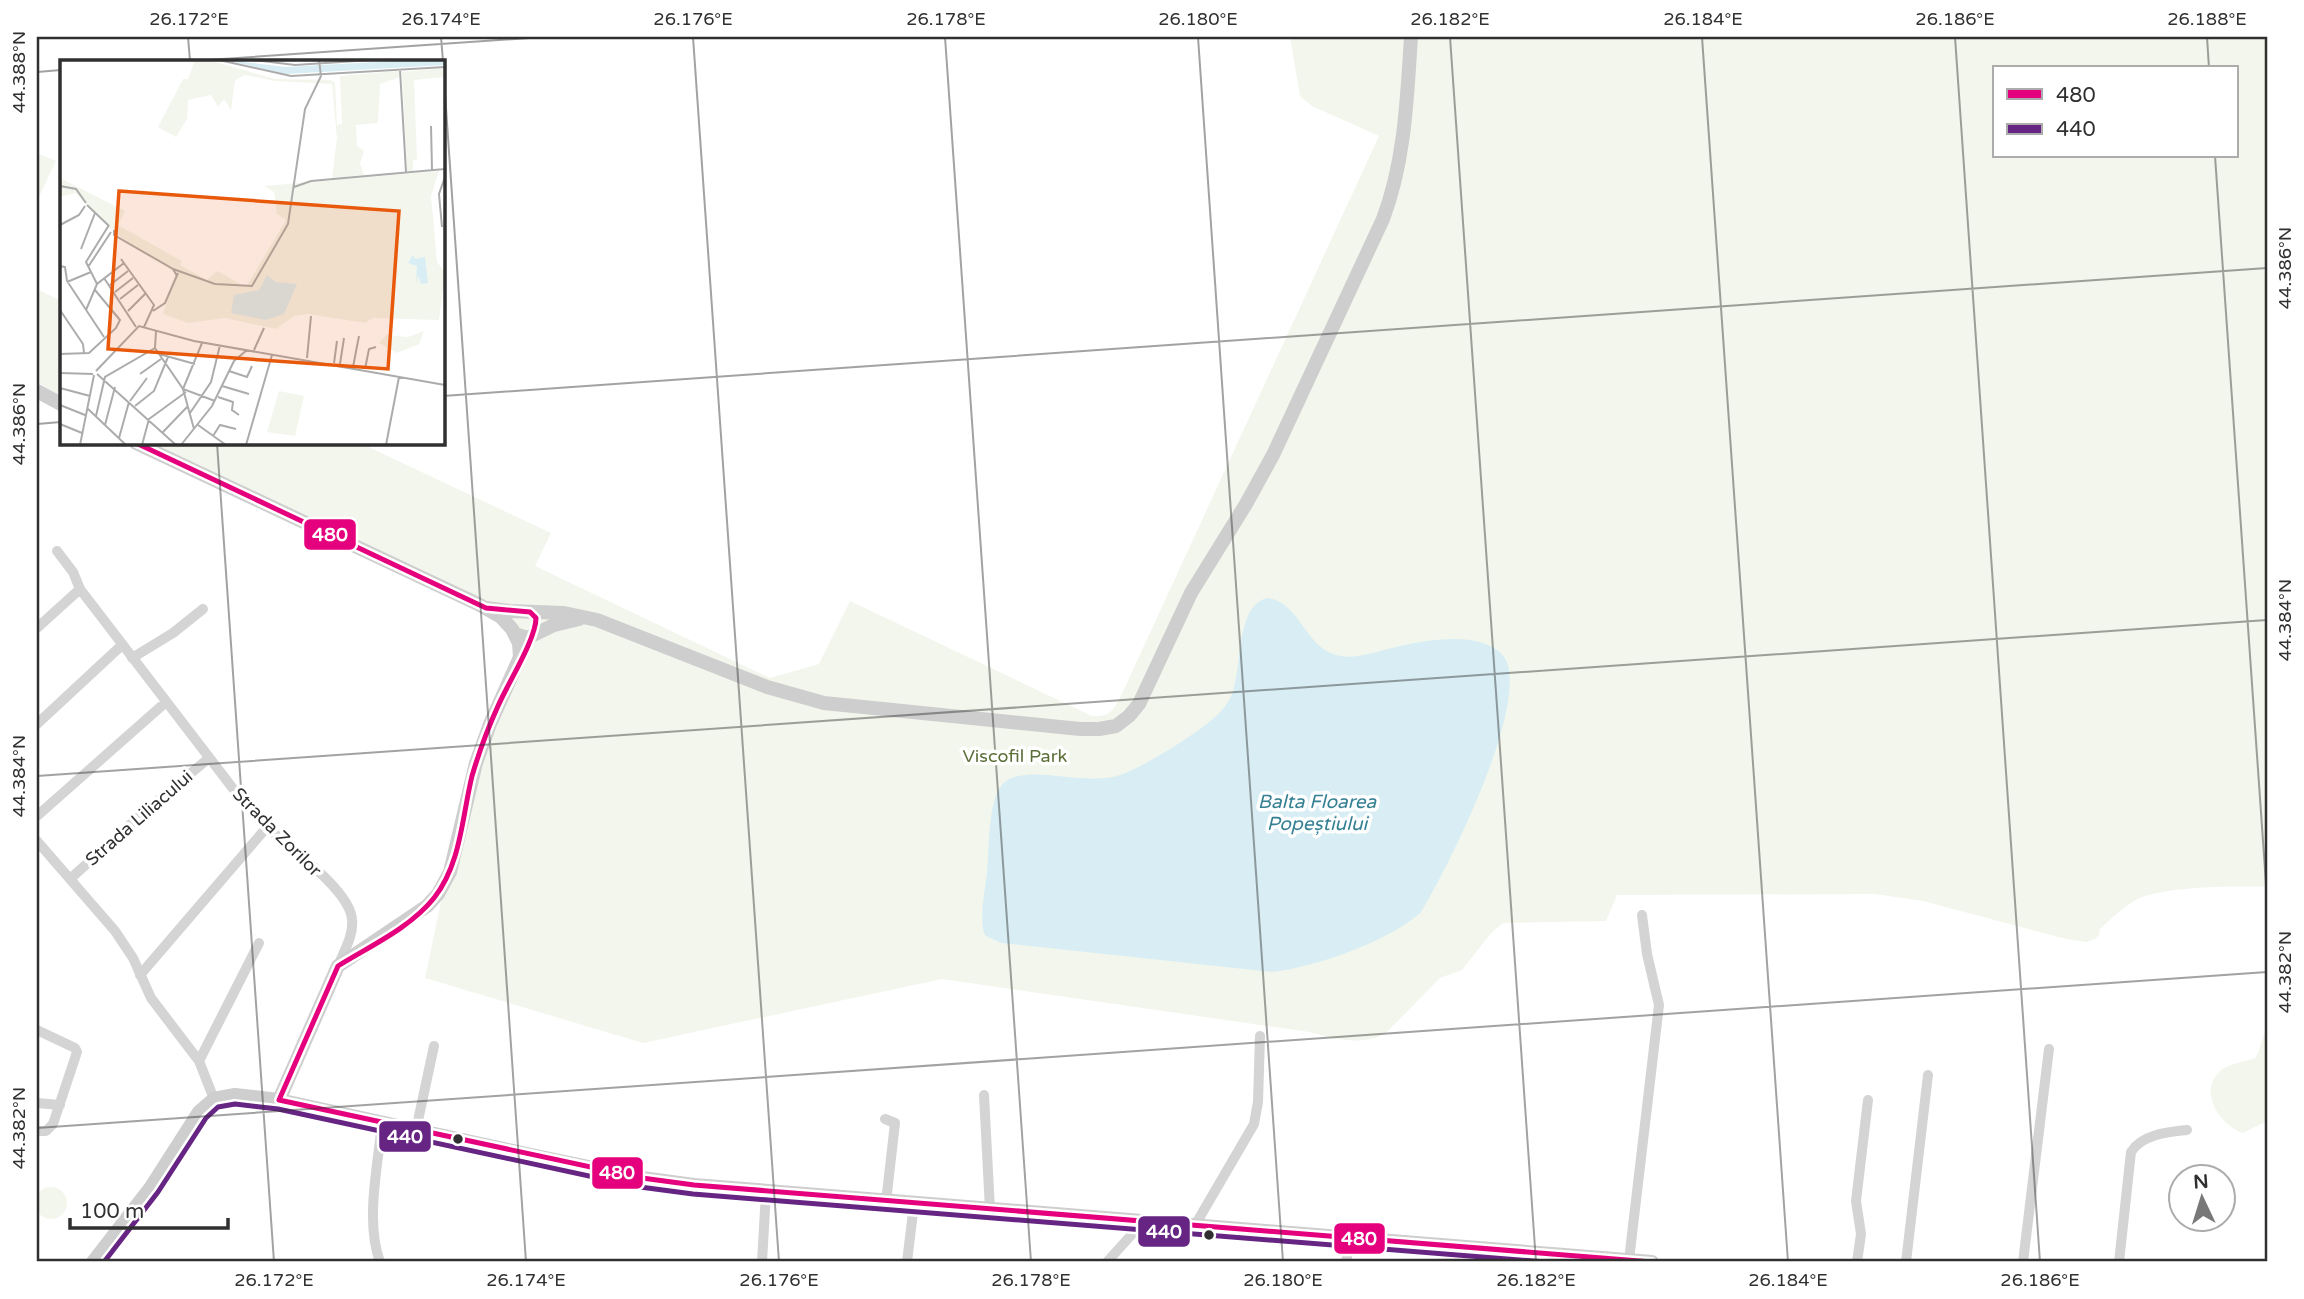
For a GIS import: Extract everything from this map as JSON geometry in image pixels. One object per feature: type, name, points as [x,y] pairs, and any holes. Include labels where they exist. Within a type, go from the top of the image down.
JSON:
[{"type":"street","points":[[486,608],[564,613],[587,618],[625,629],[767,687],[824,703],[1080,729],[1108,728],[1123,722],[1139,704],[1192,593],[1273,455],[1383,219],[1402,149],[1411,37]]},
{"type":"street","points":[[37,391],[60,403]]},
{"type":"street","points":[[138,444],[486,608],[501,617],[522,638],[554,625],[587,618]]},
{"type":"street","name":"Strada Zorilor","points":[[57,551],[73,572],[80,589],[241,799],[267,827],[331,885],[347,904],[352,916],[351,931],[338,966],[279,1100]]},
{"type":"street","points":[[37,628],[80,589]]},
{"type":"street","points":[[132,658],[173,633],[203,608]]},
{"type":"street","points":[[338,966],[419,913],[442,887],[455,852],[480,751],[538,622],[533,615],[523,612],[514,617],[513,631],[520,648],[519,662]]},
{"type":"street","points":[[37,724],[122,645]]},
{"type":"street","points":[[37,816],[166,702]]},
{"type":"street","name":"Strada Liliacului","points":[[70,878],[208,758]]},
{"type":"street","points":[[140,975],[267,827]]},
{"type":"street","points":[[37,841],[115,931],[151,998],[199,1061],[214,1099]]},
{"type":"street","points":[[1629,1260],[1659,1005],[1647,954],[1642,915]]},
{"type":"street","points":[[199,1061],[259,943]]},
{"type":"street","points":[[37,1030],[75,1048],[77,1057],[50,1128],[37,1131]]},
{"type":"street","points":[[1194,1227],[1254,1124],[1258,1102],[1260,1036]]},
{"type":"street","points":[[416,1130],[434,1046]]},
{"type":"street","points":[[2023,1262],[2049,1049]]},
{"type":"street","points":[[1906,1262],[1928,1075]]},
{"type":"street","points":[[93,1262],[150,1187],[199,1112],[214,1099],[235,1094],[279,1100],[652,1180],[1142,1223],[1652,1262]]},
{"type":"street","points":[[984,1095],[990,1210]]},
{"type":"street","points":[[1857,1262],[1861,1234],[1856,1201],[1868,1100]]},
{"type":"street","points":[[37,1103],[60,1105]]},
{"type":"street","points":[[885,1119],[895,1123],[886,1202]]},
{"type":"street","points":[[380,1262],[373,1222],[382,1123]]},
{"type":"street","points":[[2119,1262],[2131,1152],[2136,1144],[2143,1141],[2162,1134],[2188,1130]]},
{"type":"street","points":[[762,1262],[766,1192]]},
{"type":"street","points":[[907,1262],[914,1204]]},
{"type":"street","points":[[1107,1262],[1142,1223]]},
{"type":"street","points":[[1346,1262],[1351,1238]]},
{"type":"green space","name":"Viscofil Park","points":[[1290,37],[2267,37],[2267,887],[2201,888],[2150,895],[2118,912],[2100,929],[2095,939],[2086,942],[1923,901],[1875,894],[1617,895],[1606,921],[1503,923],[1491,933],[1462,970],[1440,978],[1387,1032],[1378,1037],[1359,1040],[942,979],[643,1043],[425,978],[441,902],[451,884],[481,762],[510,693],[515,644],[484,600],[153,444],[362,444],[551,533],[535,566],[770,678],[819,664],[850,601],[1092,716],[1105,715],[1119,700],[1379,136],[1312,106],[1300,96]]},
{"type":"green space","points":[[37,153],[56,161],[37,201]]},
{"type":"green space","points":[[37,289],[60,300],[60,395],[37,382]]},
{"type":"green space","points":[[2267,1029],[2267,1121],[2243,1133],[2227,1123],[2215,1108],[2211,1089],[2213,1080],[2222,1069],[2255,1058]]},
{"type":"green space","points":[[51,1187],[62,1192],[67,1203],[62,1214],[51,1219],[40,1214],[35,1203],[40,1192]]},
{"type":"water","name":"Balta Floarea Popeștiului","points":[[1268,598],[1288,608],[1319,645],[1340,656],[1359,656],[1401,646],[1460,639],[1491,646],[1506,660],[1510,683],[1506,713],[1496,749],[1466,826],[1421,912],[1391,933],[1351,951],[1309,965],[1273,972],[1001,943],[986,936],[982,916],[990,828],[994,803],[1001,786],[1017,776],[1039,774],[1092,779],[1115,776],[1155,758],[1196,732],[1218,714],[1230,698],[1236,680],[1245,623],[1258,603]]},
{"type":"transit line","name":"480","points":[[138,444],[486,608],[530,612],[536,618],[527,649],[498,706],[481,749],[472,776],[455,855],[443,885],[413,918],[389,936],[338,966]]},
{"type":"transit line","name":"480","points":[[279,1100],[338,966]]},
{"type":"transit line","name":"480","points":[[279,1100],[642,1178],[694,1185],[1652,1262]]},
{"type":"transit line","name":"440","points":[[104,1262],[158,1192],[206,1118],[218,1107],[235,1104],[278,1109],[640,1187],[693,1194],[1546,1262]]}]
